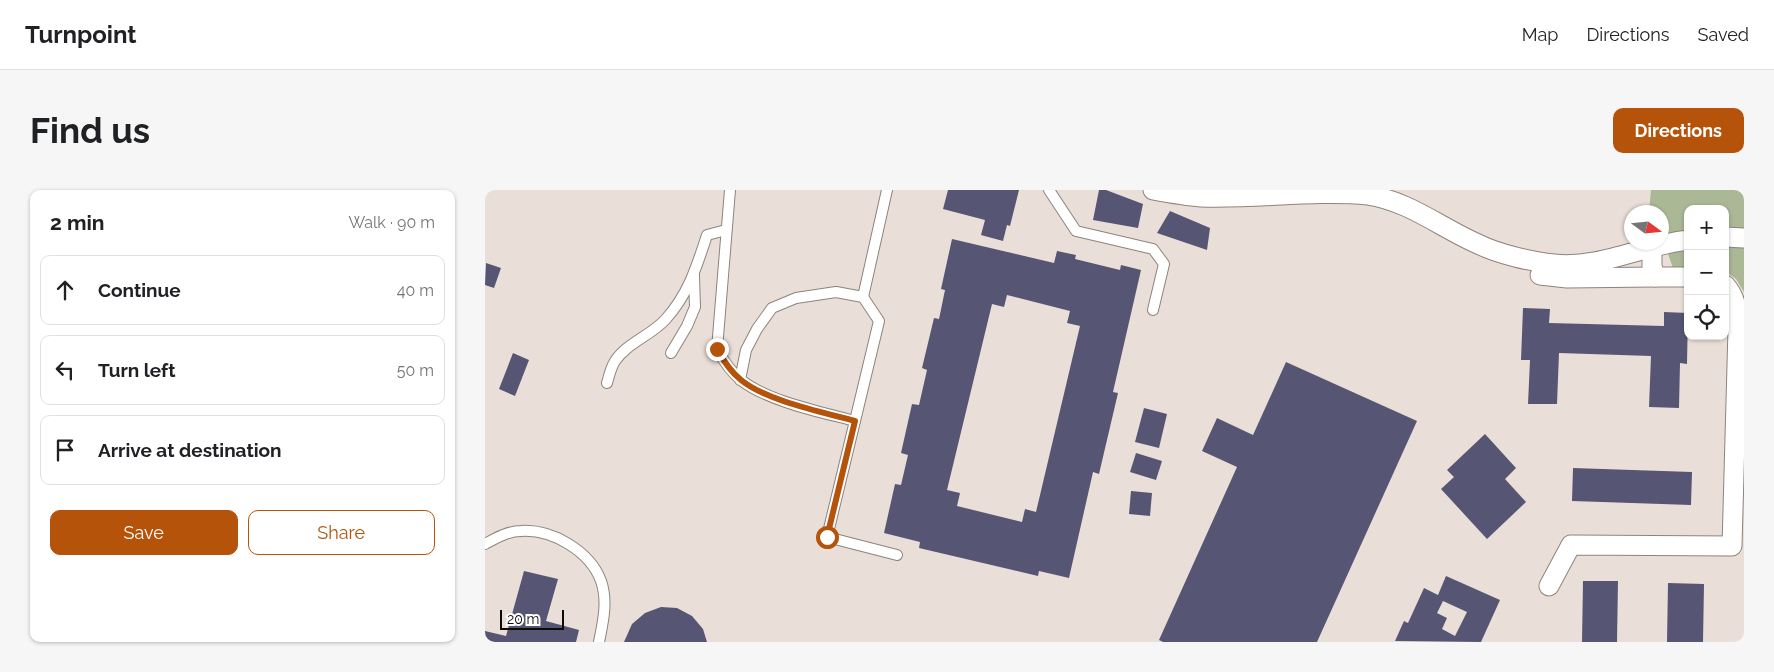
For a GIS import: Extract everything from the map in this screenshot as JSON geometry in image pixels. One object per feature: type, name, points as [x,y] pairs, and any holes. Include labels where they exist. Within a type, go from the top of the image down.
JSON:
[{"type":"street","points":[[1153,190],[1202,197],[1273,192],[1366,195],[1397,201],[1479,245],[1511,267],[1527,273],[1567,278],[1684,277]]},
{"type":"street","points":[[1729,238],[1744,238]]},
{"type":"street","points":[[1669,242],[1684,240]]},
{"type":"street","points":[[1479,245],[1522,258],[1557,264],[1596,262],[1638,250]]},
{"type":"street","points":[[1652,250],[1652,266],[1655,277]]},
{"type":"street","points":[[1549,586],[1571,545],[1738,546],[1738,329],[1736,307],[1733,296],[1729,290]]},
{"type":"lane","points":[[730,190],[717,349],[723,361],[740,380],[763,394],[855,421]]},
{"type":"lane","points":[[863,297],[887,190]]},
{"type":"lane","points":[[1049,190],[1076,231],[1153,250],[1164,264],[1153,310]]},
{"type":"lane","points":[[607,382],[614,362],[627,348],[665,320],[685,293],[707,235],[726,230]]},
{"type":"lane","points":[[671,354],[687,326],[695,307],[694,273]]},
{"type":"lane","points":[[740,380],[746,350],[771,308],[795,298],[836,292],[863,297],[879,321],[827,537],[897,555]]},
{"type":"lane","points":[[485,544],[502,535],[520,530],[539,532],[564,541],[581,553],[593,567],[601,581],[605,598],[605,612],[599,642]]},
{"type":"green space","points":[[1651,190],[1744,190],[1744,230],[1729,230],[1729,205],[1684,205],[1684,232],[1669,233],[1669,205],[1650,205]]},
{"type":"green space","points":[[1729,246],[1744,247],[1744,292],[1736,279],[1729,274]]},
{"type":"green space","points":[[1684,248],[1684,268],[1673,268],[1668,254],[1675,249]]},
{"type":"building","points":[[948,190],[1019,190],[1010,226],[1007,225],[1003,241],[981,235],[985,220],[943,209]]},
{"type":"building","points":[[1099,190],[1106,190],[1143,204],[1138,228],[1093,220]]},
{"type":"building","points":[[1170,211],[1210,228],[1207,250],[1157,233]]},
{"type":"building","points":[[952,239],[1054,263],[1057,251],[1076,255],[1075,259],[1120,270],[1121,265],[1141,270],[1113,392],[1118,393],[1099,474],[1093,472],[1069,578],[1039,571],[1038,576],[919,548],[920,542],[884,533],[895,484],[901,485],[908,455],[901,453],[912,404],[919,405],[927,370],[922,368],[934,318],[939,319],[945,290],[941,289]],"holes":[[[1007,295],[1070,311],[1067,323],[1080,326],[1036,512],[1025,509],[1022,522],[957,506],[960,493],[947,490],[992,304],[1004,307]]]},
{"type":"building","points":[[486,263],[501,268],[494,288],[485,285]]},
{"type":"building","points":[[1523,308],[1550,309],[1549,323],[1664,326],[1664,312],[1684,313],[1684,340],[1687,340],[1687,364],[1680,363],[1679,408],[1649,407],[1651,356],[1559,353],[1557,404],[1528,404],[1530,360],[1521,360]]},
{"type":"building","points":[[513,353],[529,360],[515,396],[499,389]]},
{"type":"building","points":[[1286,362],[1417,421],[1317,642],[1163,642],[1159,640],[1237,467],[1202,451],[1217,418],[1253,435]]},
{"type":"building","points":[[1144,408],[1167,414],[1159,448],[1135,442]]},
{"type":"building","points":[[1485,434],[1516,468],[1505,479],[1526,502],[1487,539],[1441,489],[1454,477],[1447,470]]},
{"type":"building","points":[[1136,453],[1162,461],[1156,480],[1130,472]]},
{"type":"building","points":[[1573,468],[1692,472],[1691,505],[1572,501]]},
{"type":"building","points":[[1131,491],[1152,493],[1150,516],[1129,514]]},
{"type":"building","points":[[524,571],[558,579],[546,621],[579,630],[576,642],[485,642],[485,631],[506,636]]},
{"type":"building","points":[[1446,576],[1500,600],[1481,642],[1395,641],[1404,621],[1408,623],[1424,588],[1438,595]],"holes":[[[1443,601],[1467,612],[1455,636],[1442,629],[1447,618],[1437,613]]]},
{"type":"building","points":[[1583,581],[1618,581],[1617,642],[1582,642]]},
{"type":"building","points":[[1668,583],[1704,584],[1703,642],[1667,642]]},
{"type":"building","points":[[661,607],[677,608],[692,616],[703,629],[707,642],[624,642],[632,624],[645,613]]},
{"type":"route","points":[[717,349],[723,361],[740,380],[763,394],[855,421],[827,537]]}]
